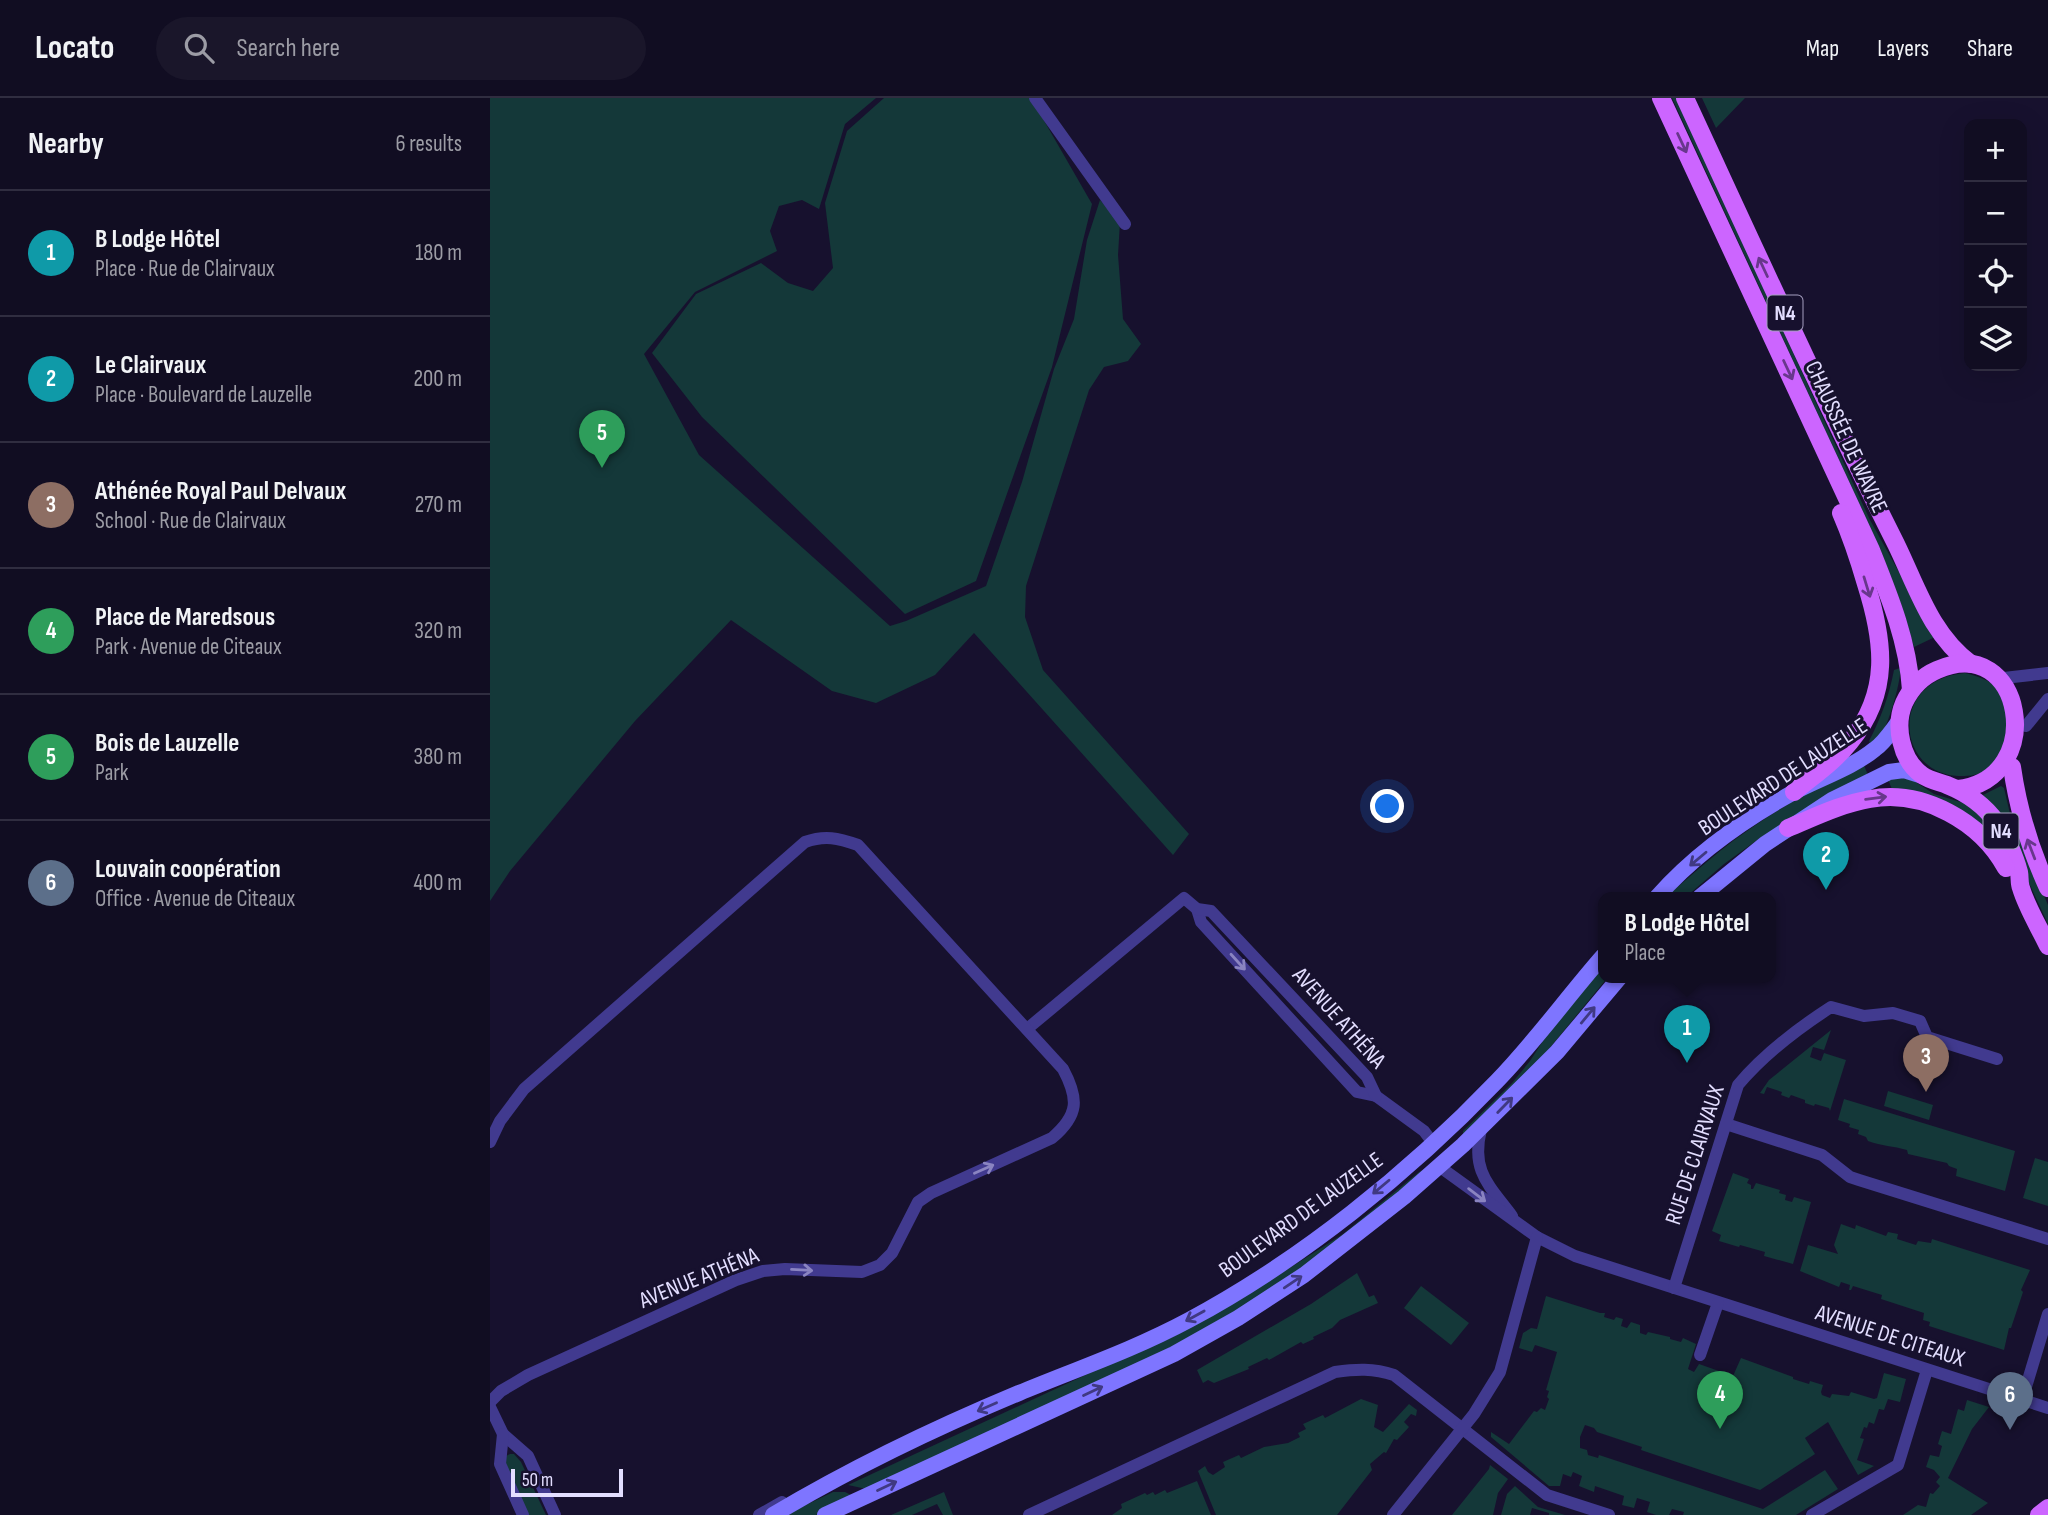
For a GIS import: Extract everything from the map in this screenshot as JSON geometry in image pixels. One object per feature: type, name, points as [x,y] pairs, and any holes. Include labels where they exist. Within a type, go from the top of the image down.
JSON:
[{"type":"main road","name":"CHAUSSÉE DE WAVRE","points":[[1661,98],[1884,582],[1907,657],[1911,690],[1903,705],[1900,736],[1904,751],[1923,776]]},
{"type":"main road","name":"CHAUSSÉE DE WAVRE","points":[[1685,98],[1848,449],[1932,622],[1955,653],[1971,664],[1988,668],[2004,678]]},
{"type":"main road","points":[[1794,792],[1836,757],[1856,734],[1870,712],[1881,666],[1881,641],[1877,619],[1856,549],[1827,479],[1826,453]]},
{"type":"main road","points":[[1911,690],[1927,674],[1948,665],[1971,664]]},
{"type":"main road","points":[[2004,678],[2016,691],[2024,708],[2026,726],[2022,748],[2011,767]]},
{"type":"main road","name":"BOULEVARD DE LAUZELLE","points":[[1661,892],[1717,844],[1758,814],[1794,792],[1874,751],[1900,720]]},
{"type":"main road","name":"N4","points":[[1958,789],[1978,788],[1996,780],[2011,767],[2028,839],[2048,888]]},
{"type":"main road","name":"BOULEVARD DE LAUZELLE","points":[[1706,892],[1788,828],[1832,800],[1881,775],[1904,770],[1923,776]]},
{"type":"main road","name":"N4","points":[[1923,776],[1958,789],[1980,804],[1998,824],[2019,871],[2021,887],[2048,946]]},
{"type":"main road","points":[[1788,828],[1850,803],[1872,798],[1889,797],[1922,802],[1963,820],[1984,838],[1996,850],[2010,875],[2021,887]]},
{"type":"main road","name":"BOULEVARD DE LAUZELLE","points":[[773,1515],[830,1482],[996,1403],[1108,1359],[1189,1320],[1254,1282],[1351,1212],[1433,1143],[1498,1080],[1598,962]]},
{"type":"main road","name":"BOULEVARD DE LAUZELLE","points":[[825,1515],[1205,1337],[1304,1275],[1440,1167],[1481,1129],[1557,1052],[1614,983]]},
{"type":"main road","points":[[1440,1167],[1439,1149],[1445,1131]]},
{"type":"main road","points":[[2039,1515],[2048,1508]]},
{"type":"street","points":[[1035,98],[1125,224]]},
{"type":"street","points":[[2004,678],[2048,674]]},
{"type":"street","points":[[2026,726],[2048,699]]},
{"type":"street","name":"AVENUE ATHÉNA","points":[[490,1142],[500,1121],[524,1090],[805,842],[820,837],[837,837],[858,845],[1063,1069],[1073,1089],[1073,1107],[1066,1126],[1052,1138],[931,1193],[918,1202],[892,1253],[880,1265],[862,1272],[785,1269],[763,1271],[736,1280],[528,1375],[501,1391],[490,1404],[498,1431],[500,1464],[523,1515]]},
{"type":"street","name":"AVENUE ATHÉNA","points":[[1027,1029],[1184,898],[1197,909],[1211,911],[1367,1077],[1376,1096],[1424,1131],[1433,1143]]},
{"type":"street","name":"RUE DE CLAIRVAUX","points":[[1674,1288],[1738,1085],[1758,1062],[1831,1007],[1864,1016],[1893,1013],[1920,1021],[1927,1037],[1997,1059]]},
{"type":"street","points":[[1726,1124],[1822,1155],[1850,1177],[2048,1239]]},
{"type":"street","name":"AVENUE DE CITEAUX","points":[[1481,1129],[1478,1165],[1490,1187],[1517,1222]]},
{"type":"street","name":"AVENUE DE CITEAUX","points":[[1440,1167],[1537,1237],[1574,1256],[2048,1408]]},
{"type":"street","points":[[1392,1515],[1489,1392],[1500,1372],[1537,1237]]},
{"type":"street","points":[[1700,1355],[1718,1303]]},
{"type":"street","points":[[2022,1400],[2048,1314]]},
{"type":"street","points":[[1029,1515],[1335,1373],[1356,1368],[1378,1370],[1394,1376],[1547,1495],[1601,1514]]},
{"type":"street","points":[[1812,1515],[1898,1465],[1927,1370]]},
{"type":"street","name":"AVENUE ATHÉNA","points":[[498,1431],[528,1456],[555,1515]]},
{"type":"street","points":[[759,1515],[808,1487],[830,1482]]},
{"type":"green space","points":[[490,98],[876,98],[845,124],[819,209],[802,200],[779,206],[770,231],[777,251],[695,292],[644,354],[699,455],[890,626],[986,586],[1022,482],[1054,369],[1074,319],[1087,240],[1100,200],[1120,222],[1118,255],[1123,319],[1141,344],[1128,361],[1104,367],[1089,390],[1026,586],[1025,617],[1043,670],[1189,834],[1173,855],[974,633],[935,675],[876,703],[832,691],[731,620],[635,721],[510,871],[490,901]]},
{"type":"green space","points":[[884,98],[1031,98],[1092,204],[1052,367],[976,581],[905,614],[702,417],[652,353],[696,294],[761,263],[788,283],[813,291],[833,268],[825,203],[847,131]]},
{"type":"green space","points":[[1672,98],[1676,98],[1870,520],[1935,637],[1914,647],[1881,551]]},
{"type":"green space","points":[[1702,98],[1745,98],[1716,128]]},
{"type":"green space","points":[[1900,668],[1888,720],[1882,733],[1871,745],[1869,741],[1884,707],[1894,670]]},
{"type":"green space","points":[[1965,673],[1981,678],[2000,691],[2007,709],[2007,748],[1981,773],[1958,776],[1937,771],[1922,760],[1913,744],[1909,726],[1913,708],[1923,692],[1940,679]]},
{"type":"green space","points":[[1863,763],[1868,775],[1760,838],[1692,892],[1672,892],[1737,838],[1807,793]]},
{"type":"green space","points":[[1901,777],[1914,781],[1934,794],[1967,804],[1980,812],[1998,841],[1997,844],[1893,792],[1888,779]]},
{"type":"green space","points":[[2001,786],[2004,788],[2011,818],[2001,822],[1981,796]]},
{"type":"green space","points":[[2013,823],[2048,905],[2048,924],[2003,827]]},
{"type":"green space","points":[[1598,970],[1598,983],[1603,983],[1539,1061],[1463,1135],[1463,1131],[1512,1083],[1530,1061],[1561,1013]]},
{"type":"green space","points":[[1831,1030],[1824,1050],[1813,1047],[1810,1057],[1821,1061],[1824,1053],[1846,1060],[1830,1111],[1829,1108],[1805,1103],[1805,1100],[1791,1095],[1789,1098],[1781,1095],[1782,1092],[1767,1087],[1764,1094],[1760,1093],[1769,1080]]},
{"type":"green space","points":[[1888,1091],[1933,1105],[1929,1120],[1884,1106]]},
{"type":"green space","points":[[1844,1099],[2015,1151],[2005,1191],[1956,1176],[1957,1169],[1947,1163],[1868,1141],[1866,1137],[1858,1134],[1859,1130],[1838,1120]]},
{"type":"green space","points":[[2035,1158],[2048,1162],[2048,1206],[2023,1198]]},
{"type":"green space","points":[[1425,1169],[1326,1255],[1188,1342],[871,1490],[848,1485],[1133,1353],[1285,1271],[1343,1234]]},
{"type":"green space","points":[[1733,1173],[1749,1179],[1747,1183],[1751,1185],[1751,1189],[1756,1183],[1780,1190],[1779,1193],[1786,1195],[1785,1200],[1792,1202],[1794,1197],[1811,1202],[1793,1264],[1764,1256],[1765,1252],[1719,1241],[1721,1235],[1712,1231]]},
{"type":"green space","points":[[1841,1224],[1855,1229],[1856,1225],[1886,1236],[1888,1232],[1898,1234],[1897,1239],[1916,1245],[1918,1241],[1931,1243],[1932,1239],[2030,1270],[2021,1290],[2023,1292],[2004,1350],[1929,1326],[1930,1322],[1923,1320],[1924,1313],[1881,1299],[1882,1295],[1853,1286],[1849,1290],[1850,1285],[1841,1282],[1839,1287],[1800,1271],[1808,1245],[1838,1254],[1834,1245]]},
{"type":"green space","points":[[1357,1273],[1369,1297],[1374,1295],[1378,1303],[1340,1320],[1332,1328],[1313,1337],[1314,1339],[1303,1344],[1301,1342],[1269,1360],[1267,1358],[1248,1367],[1249,1369],[1214,1383],[1208,1380],[1203,1383],[1197,1370],[1311,1304]]},
{"type":"green space","points":[[1421,1286],[1469,1323],[1451,1345],[1404,1308]]},
{"type":"green space","points":[[1546,1296],[1605,1313],[1604,1317],[1614,1320],[1616,1317],[1623,1319],[1621,1326],[1627,1328],[1631,1322],[1640,1325],[1640,1333],[1646,1335],[1648,1332],[1681,1342],[1683,1338],[1696,1344],[1688,1369],[1694,1372],[1699,1364],[1733,1376],[1741,1358],[1793,1379],[1823,1385],[1822,1395],[1830,1398],[1832,1394],[1849,1396],[1851,1392],[1874,1399],[1877,1398],[1884,1373],[1906,1379],[1900,1402],[1888,1399],[1884,1410],[1879,1409],[1874,1424],[1869,1422],[1867,1428],[1864,1427],[1860,1438],[1864,1439],[1857,1460],[1874,1466],[1858,1475],[1828,1422],[1805,1438],[1815,1454],[1760,1490],[1641,1450],[1642,1447],[1597,1432],[1585,1425],[1580,1437],[1580,1448],[1587,1450],[1588,1455],[1598,1458],[1599,1455],[1763,1509],[1825,1470],[1838,1489],[1796,1515],[1683,1515],[1684,1512],[1672,1509],[1669,1515],[1656,1515],[1647,1512],[1650,1502],[1637,1498],[1634,1508],[1622,1505],[1624,1496],[1595,1486],[1594,1492],[1579,1486],[1582,1476],[1573,1472],[1571,1477],[1563,1474],[1560,1486],[1549,1486],[1491,1437],[1491,1432],[1509,1444],[1534,1411],[1537,1412],[1541,1408],[1545,1410],[1549,1399],[1549,1391],[1546,1390],[1557,1352],[1535,1345],[1532,1352],[1519,1348],[1523,1333],[1531,1328],[1537,1329]]},
{"type":"green space","points":[[1361,1399],[1378,1405],[1374,1427],[1383,1432],[1409,1404],[1417,1410],[1416,1416],[1411,1414],[1404,1422],[1409,1427],[1397,1440],[1394,1439],[1386,1453],[1370,1464],[1372,1470],[1337,1515],[1216,1515],[1198,1471],[1205,1466],[1213,1475],[1225,1467],[1223,1462],[1239,1455],[1241,1458],[1264,1447],[1288,1443],[1300,1437],[1298,1433],[1306,1429],[1303,1424],[1323,1415],[1325,1418]]},
{"type":"green space","points":[[1967,1400],[1989,1407],[1972,1429],[1948,1478],[1988,1503],[1971,1515],[1903,1515],[1918,1505],[1926,1507],[1930,1493],[1933,1494],[1940,1486],[1936,1482],[1940,1477],[1934,1470],[1926,1467],[1930,1455],[1939,1457],[1942,1446],[1938,1444],[1942,1431],[1951,1434],[1958,1409],[1964,1411]]},
{"type":"green space","points":[[514,1454],[521,1462],[546,1515],[528,1515],[505,1465],[506,1456]]},
{"type":"green space","points":[[1490,1465],[1508,1479],[1498,1493],[1493,1515],[1452,1515],[1489,1469]]},
{"type":"green space","points":[[1197,1481],[1211,1515],[1112,1515],[1122,1508],[1121,1504],[1145,1493],[1147,1495],[1153,1492],[1155,1495],[1165,1490],[1167,1493]]},
{"type":"green space","points":[[1515,1486],[1538,1507],[1565,1515],[1549,1515],[1532,1508],[1530,1515],[1501,1515],[1507,1494]]},
{"type":"green space","points":[[833,1492],[845,1492],[855,1497],[816,1515],[785,1515]]},
{"type":"green space","points":[[944,1492],[953,1515],[943,1515],[937,1504],[912,1515],[891,1515]]},
{"type":"place","name":"Bois de Lauzelle","points":[[602,468]]},
{"type":"place","name":"Le Clairvaux","points":[[1826,890]]},
{"type":"place","name":"B Lodge Hôtel","points":[[1687,1063]]},
{"type":"place","name":"Athénée Royal Paul Delvaux","points":[[1926,1092]]},
{"type":"place","name":"Place de Maredsous","points":[[1720,1429]]},
{"type":"place","name":"Louvain coopération","points":[[2010,1430]]}]
